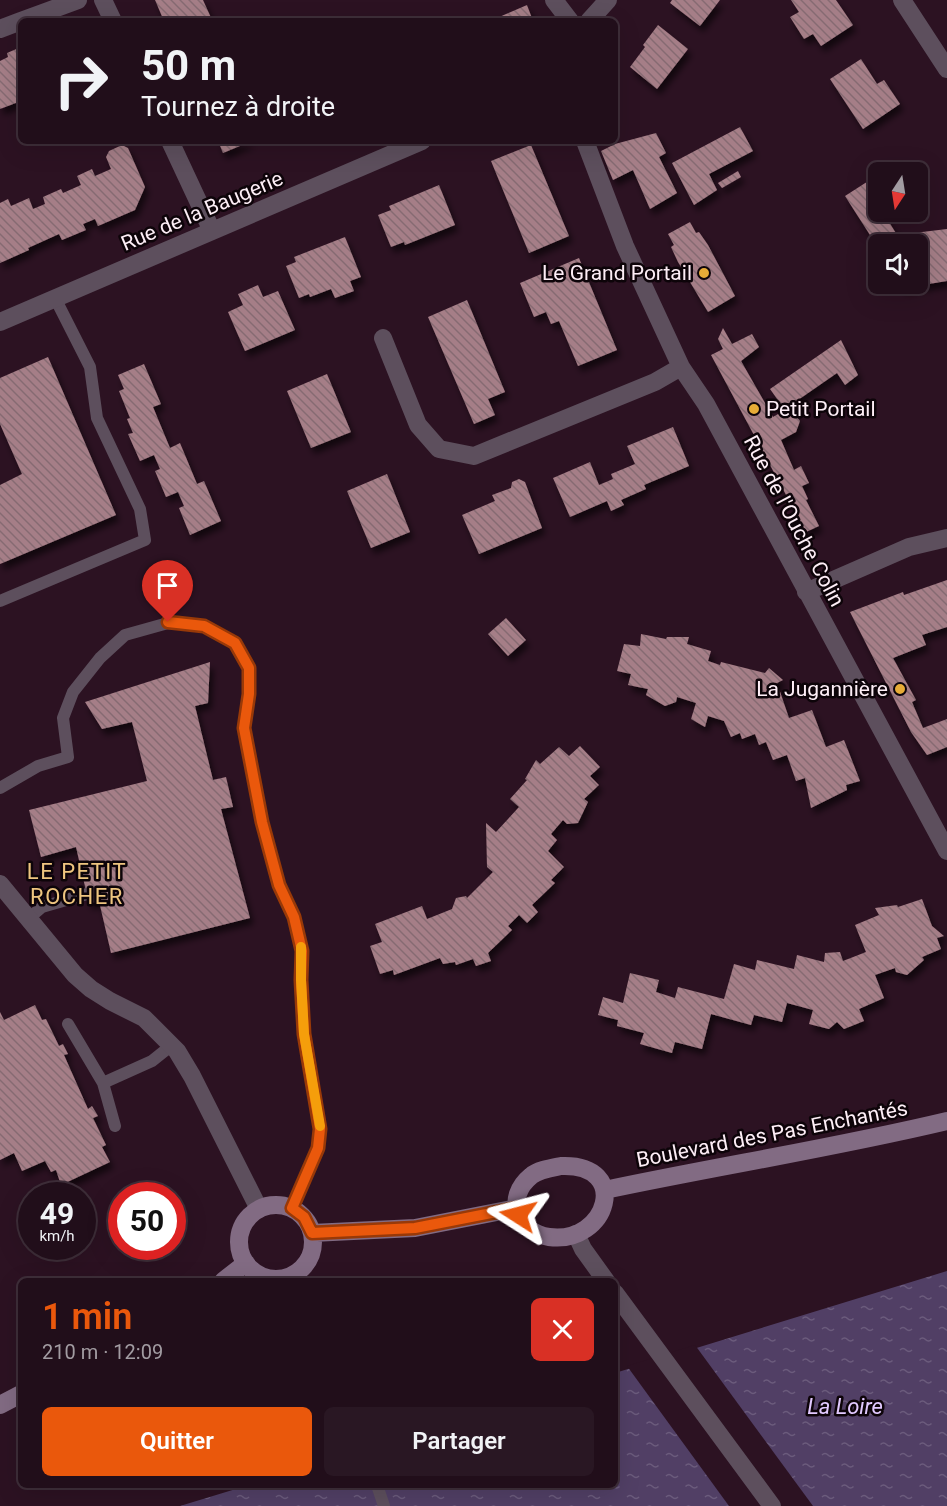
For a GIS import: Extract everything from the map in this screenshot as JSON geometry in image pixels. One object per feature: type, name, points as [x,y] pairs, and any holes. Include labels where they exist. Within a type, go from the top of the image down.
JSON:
[{"type":"main road","name":"Boulevard des Pas Enchantés","points":[[605,1190],[652,1179],[741,1165],[947,1121]]},
{"type":"main road","points":[[561,1166],[587,1168],[598,1177],[605,1190],[604,1206],[598,1218],[589,1227],[576,1234],[562,1237],[537,1234],[526,1227],[518,1215],[517,1199],[520,1189],[532,1175],[561,1166]]},
{"type":"main road","points":[[270,1278],[255,1272],[246,1263],[240,1248],[240,1234],[248,1218],[259,1209],[272,1204],[292,1208],[304,1217],[312,1233],[311,1253],[297,1277]]},
{"type":"main road","points":[[312,1233],[415,1228],[517,1208]]},
{"type":"main road","points":[[227,1278],[246,1263]]},
{"type":"main road","points":[[0,1405],[18,1396]]},
{"type":"street","points":[[29,18],[78,0]]},
{"type":"street","points":[[103,0],[112,18]]},
{"type":"street","points":[[554,0],[568,18]]},
{"type":"street","points":[[592,18],[608,0]]},
{"type":"street","points":[[902,0],[947,69]]},
{"type":"street","points":[[0,29],[18,22]]},
{"type":"street","points":[[171,144],[212,231]]},
{"type":"street","name":"Rue de la Baugerie","points":[[0,322],[415,144]]},
{"type":"street","name":"Rue de l'Ouche Colin","points":[[586,144],[626,246],[681,367],[706,404],[947,851]]},
{"type":"street","points":[[383,338],[418,425],[439,448],[474,456],[655,382],[681,367]]},
{"type":"street","points":[[806,592],[909,547],[947,538]]},
{"type":"street","points":[[0,884],[75,975],[91,989],[144,1018],[172,1045],[192,1076],[259,1209]]},
{"type":"street","points":[[576,1234],[588,1257],[604,1278]]},
{"type":"street","points":[[618,1297],[772,1506]]},
{"type":"lane","points":[[0,601],[145,540],[140,509],[97,418],[90,367],[55,298]]},
{"type":"lane","points":[[0,788],[38,766],[68,757],[63,718],[73,692],[100,658],[125,635],[168,622],[204,626],[235,643],[249,668],[249,694],[244,728],[262,822],[279,885],[294,917],[302,951],[304,1034],[320,1129],[318,1148],[292,1208]]},
{"type":"lane","points":[[28,919],[42,907],[87,894]]},
{"type":"lane","points":[[68,1024],[103,1083],[115,1126]]},
{"type":"lane","points":[[103,1083],[152,1061],[172,1045]]},
{"type":"lane","points":[[377,1488],[384,1506]]},
{"type":"water","name":"La Loire","points":[[947,1271],[947,1506],[180,1506],[239,1488],[618,1488],[618,1372]]},
{"type":"pier","points":[[695,1345],[813,1506],[729,1506],[627,1366]]},
{"type":"building","points":[[155,0],[203,0],[211,18],[163,18]]},
{"type":"building","points":[[672,0],[720,0],[700,26],[670,3]]},
{"type":"building","points":[[791,0],[836,0],[853,25],[821,46],[813,34],[804,39],[790,17],[799,12]]},
{"type":"building","points":[[527,5],[532,18],[497,18]]},
{"type":"building","points":[[658,25],[688,49],[657,89],[630,67]]},
{"type":"building","points":[[18,48],[18,102],[0,109],[0,61],[8,57],[7,53]]},
{"type":"building","points":[[861,59],[877,84],[884,80],[900,104],[863,129],[830,79]]},
{"type":"building","points":[[740,127],[753,151],[709,174],[717,190],[694,205],[672,163]]},
{"type":"building","points":[[656,133],[666,153],[659,157],[677,193],[650,209],[633,170],[613,180],[601,151],[618,143]]},
{"type":"building","points":[[219,144],[245,144],[223,153]]},
{"type":"building","points":[[122,145],[128,148],[145,187],[135,210],[98,226],[95,219],[83,224],[86,230],[62,240],[59,234],[0,263],[0,203],[8,199],[11,206],[29,198],[33,209],[45,204],[43,197],[61,189],[63,193],[81,185],[77,176],[92,169],[95,176],[111,169],[106,157],[109,151]]},
{"type":"building","points":[[531,145],[569,236],[529,253],[491,161]]},
{"type":"building","points":[[738,171],[741,177],[722,188],[718,183]]},
{"type":"building","points":[[868,181],[868,222],[889,222],[896,234],[869,234],[845,196]]},
{"type":"building","points":[[439,185],[455,225],[405,245],[404,242],[391,247],[378,215],[391,210],[389,206]]},
{"type":"building","name":"Le Grand Portail","points":[[690,222],[696,233],[699,232],[708,245],[735,296],[708,312],[678,262],[671,247],[674,245],[668,234]]},
{"type":"building","points":[[947,229],[947,281],[928,284],[928,234],[905,234]]},
{"type":"building","points":[[345,237],[361,277],[350,281],[354,291],[335,298],[331,289],[310,297],[309,294],[299,298],[286,266],[296,262],[294,257]]},
{"type":"building","points":[[579,258],[617,350],[578,366],[559,321],[551,324],[546,312],[534,317],[520,283]]},
{"type":"building","points":[[258,285],[263,297],[278,291],[295,330],[245,351],[228,312],[243,305],[238,294]]},
{"type":"building","points":[[467,300],[505,392],[488,399],[495,415],[474,424],[428,317]]},
{"type":"building","points":[[723,328],[732,344],[752,334],[759,347],[741,361],[773,417],[785,410],[770,389],[841,340],[858,375],[845,385],[837,373],[798,400],[801,404],[792,411],[800,421],[796,432],[781,440],[794,470],[801,466],[809,483],[802,486],[819,526],[806,532],[711,355],[723,349],[718,339]]},
{"type":"building","points":[[48,357],[116,515],[0,564],[0,485],[22,474],[0,424],[0,378]]},
{"type":"building","points":[[144,364],[161,404],[153,407],[170,448],[180,443],[197,484],[204,481],[221,521],[190,535],[179,508],[184,506],[178,492],[166,497],[155,471],[160,469],[154,455],[140,461],[128,434],[133,433],[127,419],[130,418],[119,391],[124,389],[118,375]]},
{"type":"building","points":[[327,374],[351,432],[311,448],[287,391]]},
{"type":"building","points":[[673,427],[689,466],[644,485],[646,489],[621,500],[624,505],[611,511],[607,501],[570,517],[553,478],[590,462],[599,485],[613,479],[611,474],[635,464],[627,446]]},
{"type":"building","points":[[387,474],[410,532],[371,548],[347,491]]},
{"type":"building","points":[[519,479],[525,482],[542,528],[479,554],[462,515],[495,501],[492,495],[511,488],[512,482]]},
{"type":"building","points":[[947,580],[947,627],[922,635],[926,645],[893,658],[916,700],[912,702],[923,728],[947,719],[947,747],[927,755],[911,732],[850,612],[903,592],[904,595]]},
{"type":"building","points":[[506,618],[526,640],[508,656],[488,634]]},
{"type":"building","points":[[641,634],[666,639],[667,637],[689,637],[687,644],[711,651],[708,661],[720,665],[721,662],[765,673],[769,668],[783,680],[777,683],[789,718],[812,710],[826,747],[844,740],[860,781],[846,785],[847,790],[811,808],[805,778],[796,781],[787,755],[773,760],[766,742],[759,745],[755,734],[742,739],[740,733],[731,737],[724,721],[708,716],[705,727],[691,719],[696,703],[677,697],[676,702],[665,706],[646,695],[648,689],[628,685],[631,674],[617,671],[624,644],[640,646]]},
{"type":"building","points":[[210,662],[208,703],[195,706],[213,780],[226,777],[233,807],[221,809],[250,918],[111,953],[99,901],[89,904],[76,847],[41,857],[29,810],[147,781],[132,722],[102,729],[85,702]]},
{"type":"building","points":[[580,746],[600,767],[590,776],[599,785],[584,799],[588,802],[578,823],[567,824],[563,820],[551,834],[557,840],[548,851],[564,867],[551,880],[555,883],[532,905],[538,912],[527,923],[519,915],[508,926],[512,930],[488,953],[491,961],[476,966],[473,959],[456,965],[455,962],[443,964],[440,958],[394,975],[393,970],[380,974],[370,946],[382,942],[375,924],[422,906],[427,919],[452,909],[456,898],[466,896],[467,898],[493,872],[487,867],[486,823],[496,832],[519,807],[510,799],[527,780],[525,779],[536,760],[540,764],[559,747],[569,756]]},
{"type":"building","points":[[922,899],[932,926],[944,936],[937,938],[941,949],[922,957],[924,960],[907,975],[896,972],[895,968],[875,975],[884,998],[859,1009],[864,1021],[844,1029],[837,1022],[829,1029],[809,1024],[813,1010],[787,1003],[782,1022],[754,1015],[751,1025],[711,1014],[702,1049],[675,1042],[672,1053],[640,1044],[644,1033],[617,1026],[618,1020],[598,1015],[603,997],[623,1003],[630,973],[659,980],[656,992],[675,998],[678,987],[724,999],[734,964],[755,970],[757,960],[794,969],[797,955],[824,962],[825,953],[840,952],[843,961],[866,952],[855,925],[879,915],[875,908],[897,905],[898,907]]},
{"type":"building","points":[[35,1005],[42,1020],[46,1019],[59,1046],[63,1044],[68,1054],[64,1055],[88,1109],[92,1106],[98,1116],[93,1118],[106,1145],[102,1147],[110,1162],[67,1182],[60,1182],[56,1170],[51,1172],[45,1161],[22,1171],[14,1153],[0,1160],[0,1012],[4,1020]]},
{"type":"slow traffic","points":[[301,947],[304,1034],[320,1126]]},
{"type":"place","name":"Le Grand Portail","points":[[704,273]]},
{"type":"place","name":"Petit Portail","points":[[754,409]]},
{"type":"place","name":"La Jugannière","points":[[900,689]]},
{"type":"district","name":"LE PETIT ROCHER","points":[[77,884]]},
{"type":"route","points":[[168,622],[204,626],[235,643],[249,668],[249,694],[244,728],[262,822],[279,885],[294,917],[302,951],[304,1034],[320,1129],[318,1148],[292,1208],[308,1222],[312,1233],[415,1228],[517,1208],[518,1215]]}]
